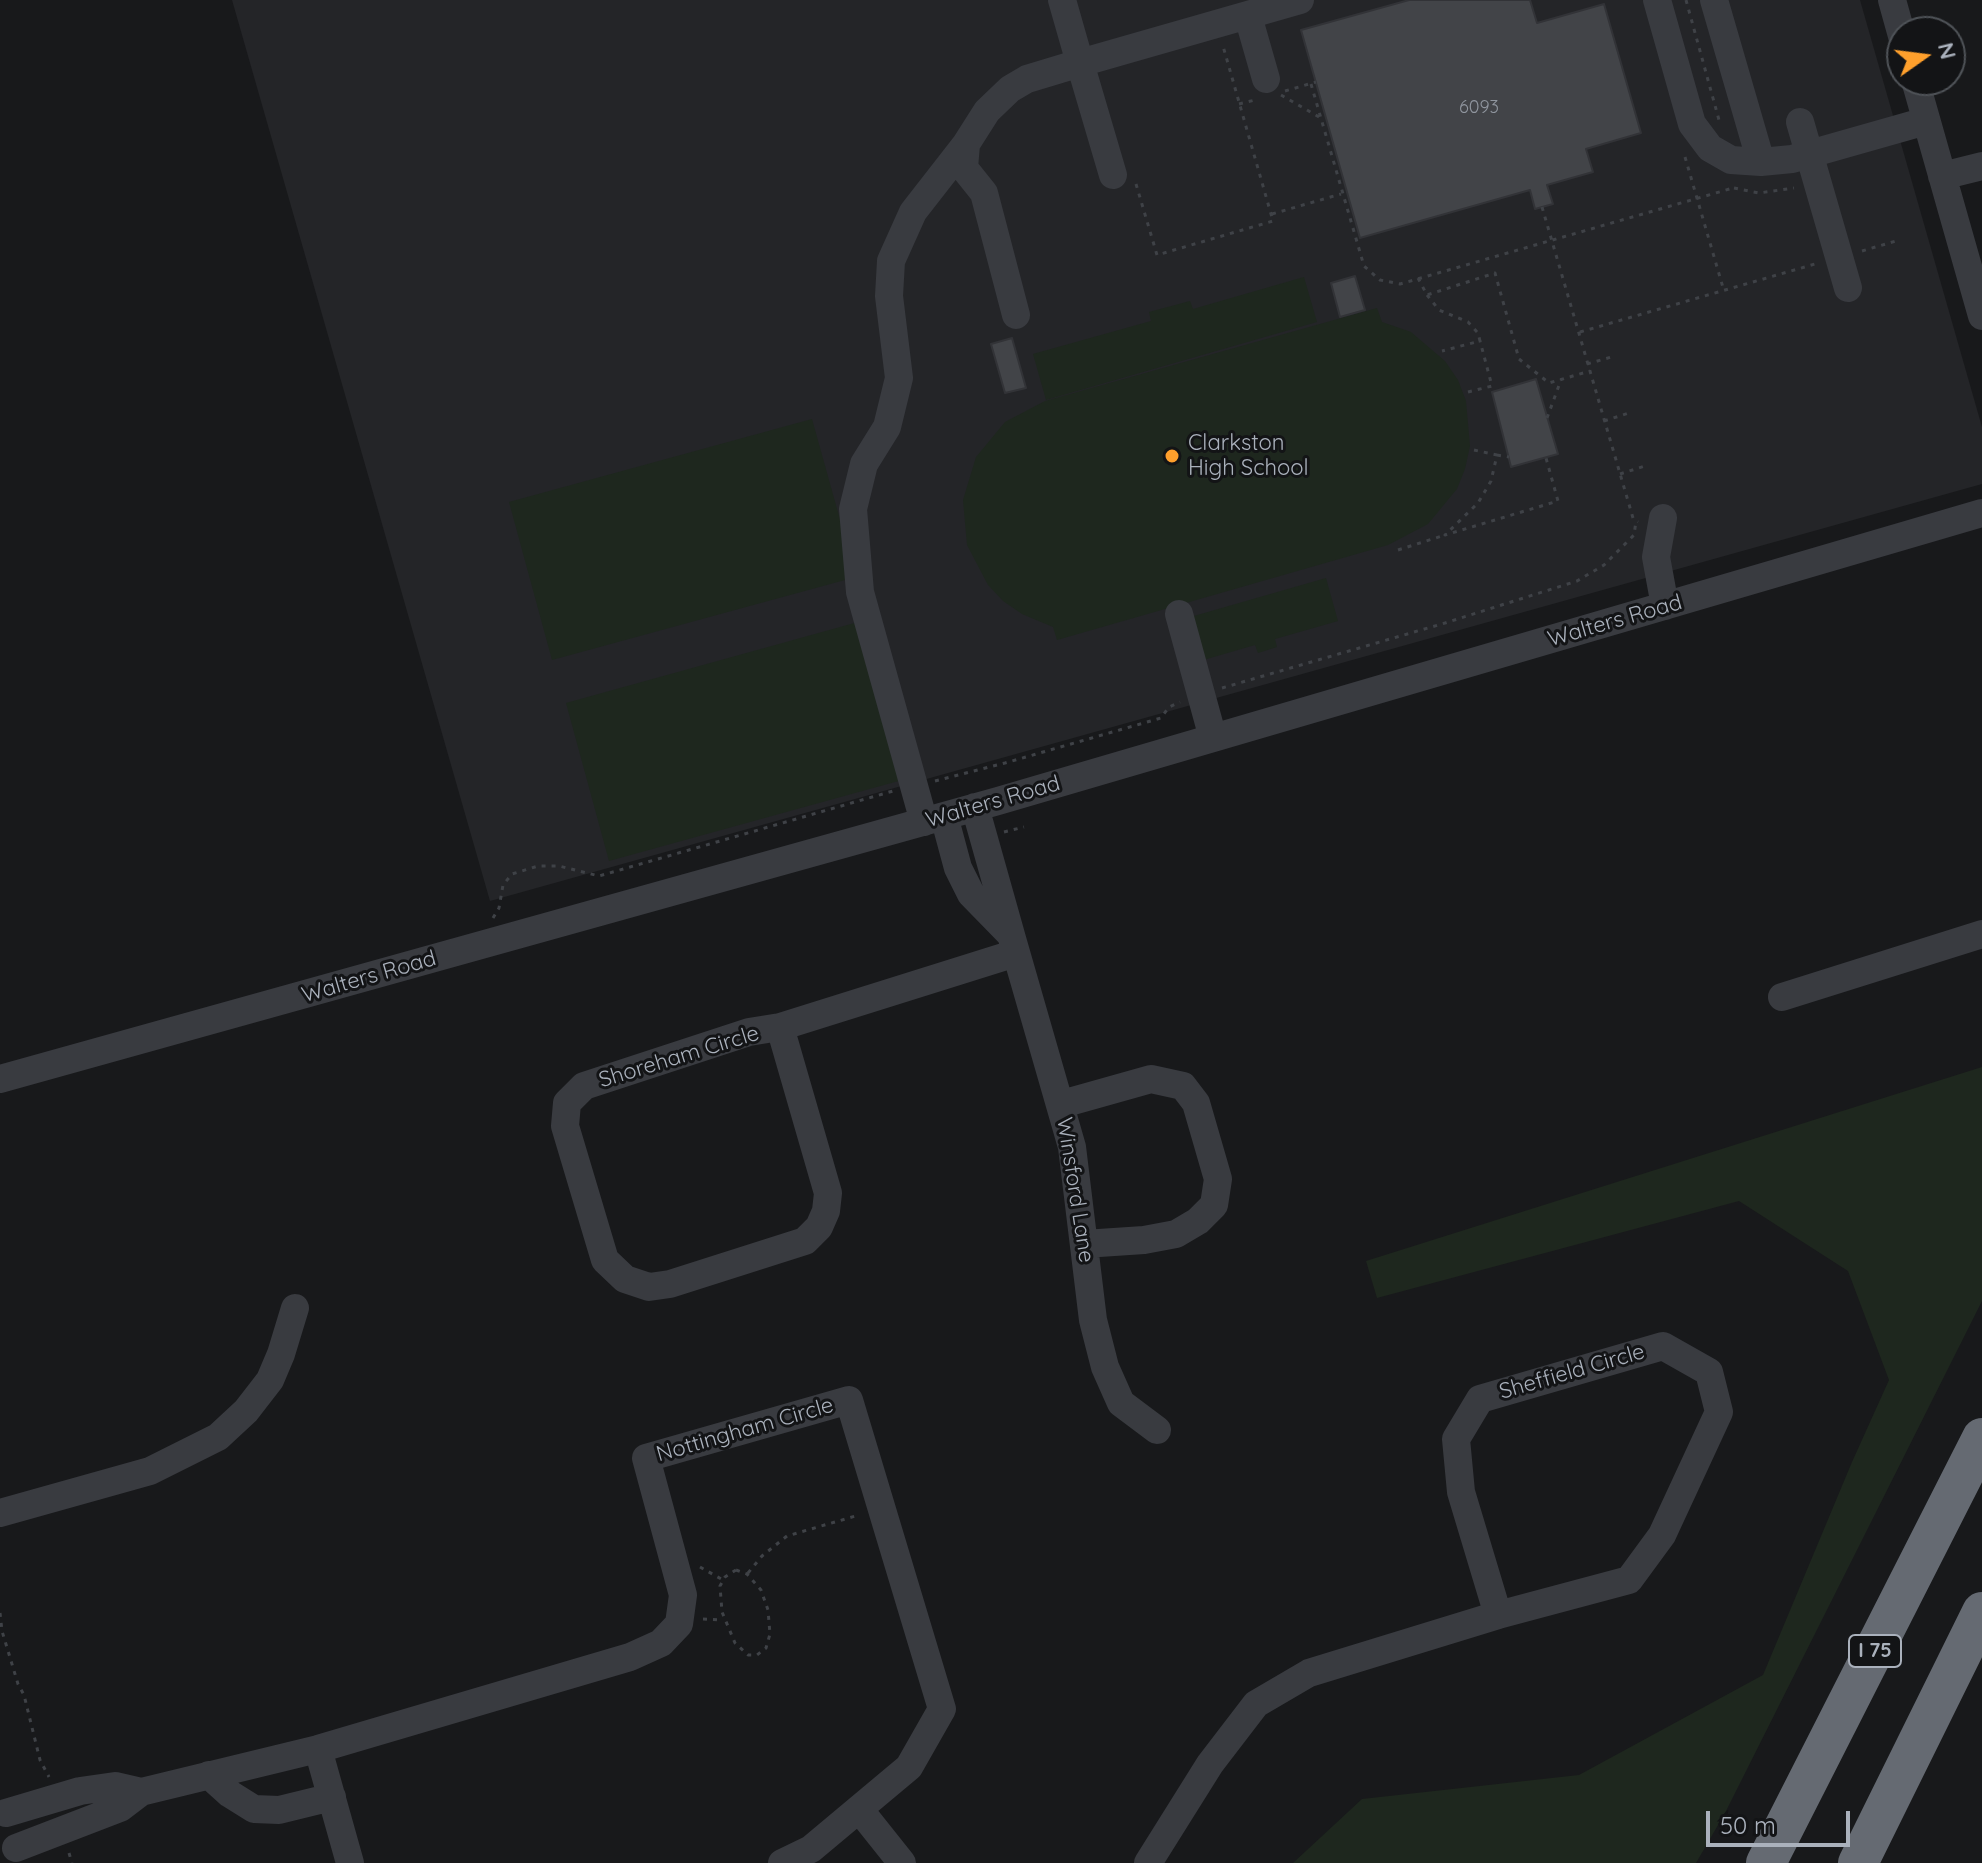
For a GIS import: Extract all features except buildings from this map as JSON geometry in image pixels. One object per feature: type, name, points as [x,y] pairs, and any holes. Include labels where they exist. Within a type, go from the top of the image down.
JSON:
[{"type":"highway","name":"I 75","points":[[1766,1863],[1982,1438]]},
{"type":"highway","points":[[1858,1863],[1982,1612]]},
{"type":"highway","points":[[1873,1863],[1914,1751]]},
{"type":"street","points":[[1062,0],[1113,175]]},
{"type":"street","name":"Winsford Lane","points":[[1014,944],[971,894],[934,819],[913,786],[860,592],[853,509],[864,464],[887,427],[899,378],[889,296],[891,261],[913,212],[966,144],[987,111],[1010,89],[1027,79],[1300,0]]},
{"type":"street","points":[[1657,0],[1692,124],[1710,148],[1731,160],[1761,162],[1792,159],[1926,121]]},
{"type":"street","points":[[1714,0],[1761,162]]},
{"type":"street","points":[[1248,16],[1272,86]]},
{"type":"street","points":[[1919,96],[1982,316]]},
{"type":"street","points":[[1800,122],[1848,288]]},
{"type":"street","points":[[966,144],[964,168],[984,193],[1016,315]]},
{"type":"street","points":[[1942,176],[1982,166]]},
{"type":"street","name":"Walters Road","points":[[0,1079],[934,819],[1982,513]]},
{"type":"street","points":[[1650,519],[1665,606]]},
{"type":"street","points":[[1179,614],[1213,738]]},
{"type":"street","name":"Winsford Lane","points":[[975,807],[1072,1147],[1093,1320],[1105,1367],[1121,1403],[1157,1430]]},
{"type":"street","points":[[1782,997],[1982,934]]},
{"type":"street","name":"Shoreham Circle","points":[[780,1027],[828,1193],[826,1211],[819,1227],[805,1241],[670,1284],[649,1287],[625,1279],[605,1260],[565,1126],[567,1103],[584,1086],[749,1032],[780,1027],[1014,944]]},
{"type":"street","points":[[1062,1104],[1151,1079],[1183,1086],[1196,1103],[1218,1179],[1214,1205],[1198,1221],[1176,1234],[1084,1244]]},
{"type":"street","points":[[0,1513],[150,1471],[218,1437],[246,1411],[270,1380],[295,1308]]},
{"type":"street","name":"Sheffield Circle","points":[[1148,1863],[1210,1764],[1256,1704],[1309,1673],[1498,1615],[1629,1580],[1662,1535],[1719,1412],[1709,1372],[1663,1346],[1480,1399],[1456,1439],[1461,1492],[1498,1615]]},
{"type":"street","name":"Nottingham Circle","points":[[19,1856],[120,1808],[141,1792],[318,1749],[630,1657],[661,1643],[679,1624],[683,1595],[646,1458],[849,1400],[942,1709],[909,1767],[811,1849],[782,1863]]},
{"type":"street","points":[[318,1749],[350,1863]]},
{"type":"street","points":[[209,1775],[230,1794],[254,1809],[279,1810],[332,1797]]},
{"type":"street","name":"Nottingham Circle","points":[[3,1802],[115,1786],[141,1792]]},
{"type":"street","points":[[3,1802],[19,1856]]},
{"type":"street","points":[[859,1809],[902,1863]]},
{"type":"path","points":[[1686,0],[1719,119]]},
{"type":"path","points":[[1157,255],[1273,221],[1220,37]]},
{"type":"path","points":[[1311,84],[1364,266],[1380,280],[1400,284],[1733,188]]},
{"type":"path","points":[[1272,86],[1320,118]]},
{"type":"path","points":[[1271,215],[1341,194]]},
{"type":"path","points":[[1542,207],[1633,518],[1650,519]]},
{"type":"path","points":[[1852,254],[1896,241]]},
{"type":"path","points":[[1578,332],[1815,264]]},
{"type":"path","points":[[1427,295],[1495,273],[1519,359],[1549,383],[1590,371]]},
{"type":"path","points":[[1418,278],[1439,310],[1468,322],[1478,333],[1492,386],[1468,392]]},
{"type":"path","points":[[1442,351],[1480,341]]},
{"type":"path","points":[[1587,364],[1615,356]]},
{"type":"path","points":[[1547,418],[1561,380]]},
{"type":"path","points":[[1604,421],[1632,412]]},
{"type":"path","points":[[1474,450],[1509,457]]},
{"type":"path","points":[[1445,535],[1478,503],[1491,481],[1497,455]]},
{"type":"path","points":[[1398,550],[1558,501],[1546,458]]},
{"type":"path","points":[[1620,474],[1648,465]]},
{"type":"path","points":[[492,919],[499,908],[503,885],[512,874],[538,866],[559,866],[599,876],[1161,718],[1169,707],[1201,694],[1577,581],[1604,565],[1650,519]]},
{"type":"path","points":[[1002,832],[1024,827]]},
{"type":"path","points":[[747,1574],[762,1556],[787,1536],[870,1512]]},
{"type":"path","points":[[700,1567],[723,1580]]},
{"type":"path","points":[[736,1570],[747,1574],[761,1590],[768,1610],[770,1634],[766,1648],[757,1655],[748,1655],[735,1643],[725,1620],[720,1586],[736,1570]]},
{"type":"path","points":[[0,1613],[2,1631],[24,1695],[40,1760],[52,1784]]},
{"type":"path","points":[[703,1619],[725,1620]]},
{"type":"shaded area","name":"Clarkston High School","points":[[232,0],[1860,0],[1982,427],[1982,484],[490,901]]},
{"type":"shaded area","points":[[1304,277],[1317,322],[1046,400],[1033,354],[1151,321],[1149,312],[1190,301],[1193,309]]},
{"type":"shaded area","points":[[1377,308],[1382,322],[1411,332],[1445,361],[1458,380],[1466,401],[1470,446],[1465,469],[1457,489],[1428,524],[1388,545],[1057,640],[1053,627],[1022,614],[1003,601],[988,585],[967,545],[963,500],[976,457],[1005,422],[1045,401]]},
{"type":"shaded area","points":[[812,419],[856,577],[552,660],[509,502]]},
{"type":"shaded area","points":[[1326,578],[1338,621],[1275,639],[1277,647],[1258,653],[1255,645],[1200,661],[1187,618]]},
{"type":"shaded area","points":[[869,619],[913,777],[609,861],[566,703]]},
{"type":"shaded area","points":[[1982,1067],[1982,1301],[1725,1813],[1696,1863],[1293,1863],[1362,1799],[1579,1775],[1763,1675],[1889,1380],[1848,1271],[1739,1201],[1377,1298],[1366,1261]]},
{"type":"place","name":"Clarkston High School","points":[[1172,456]]}]
